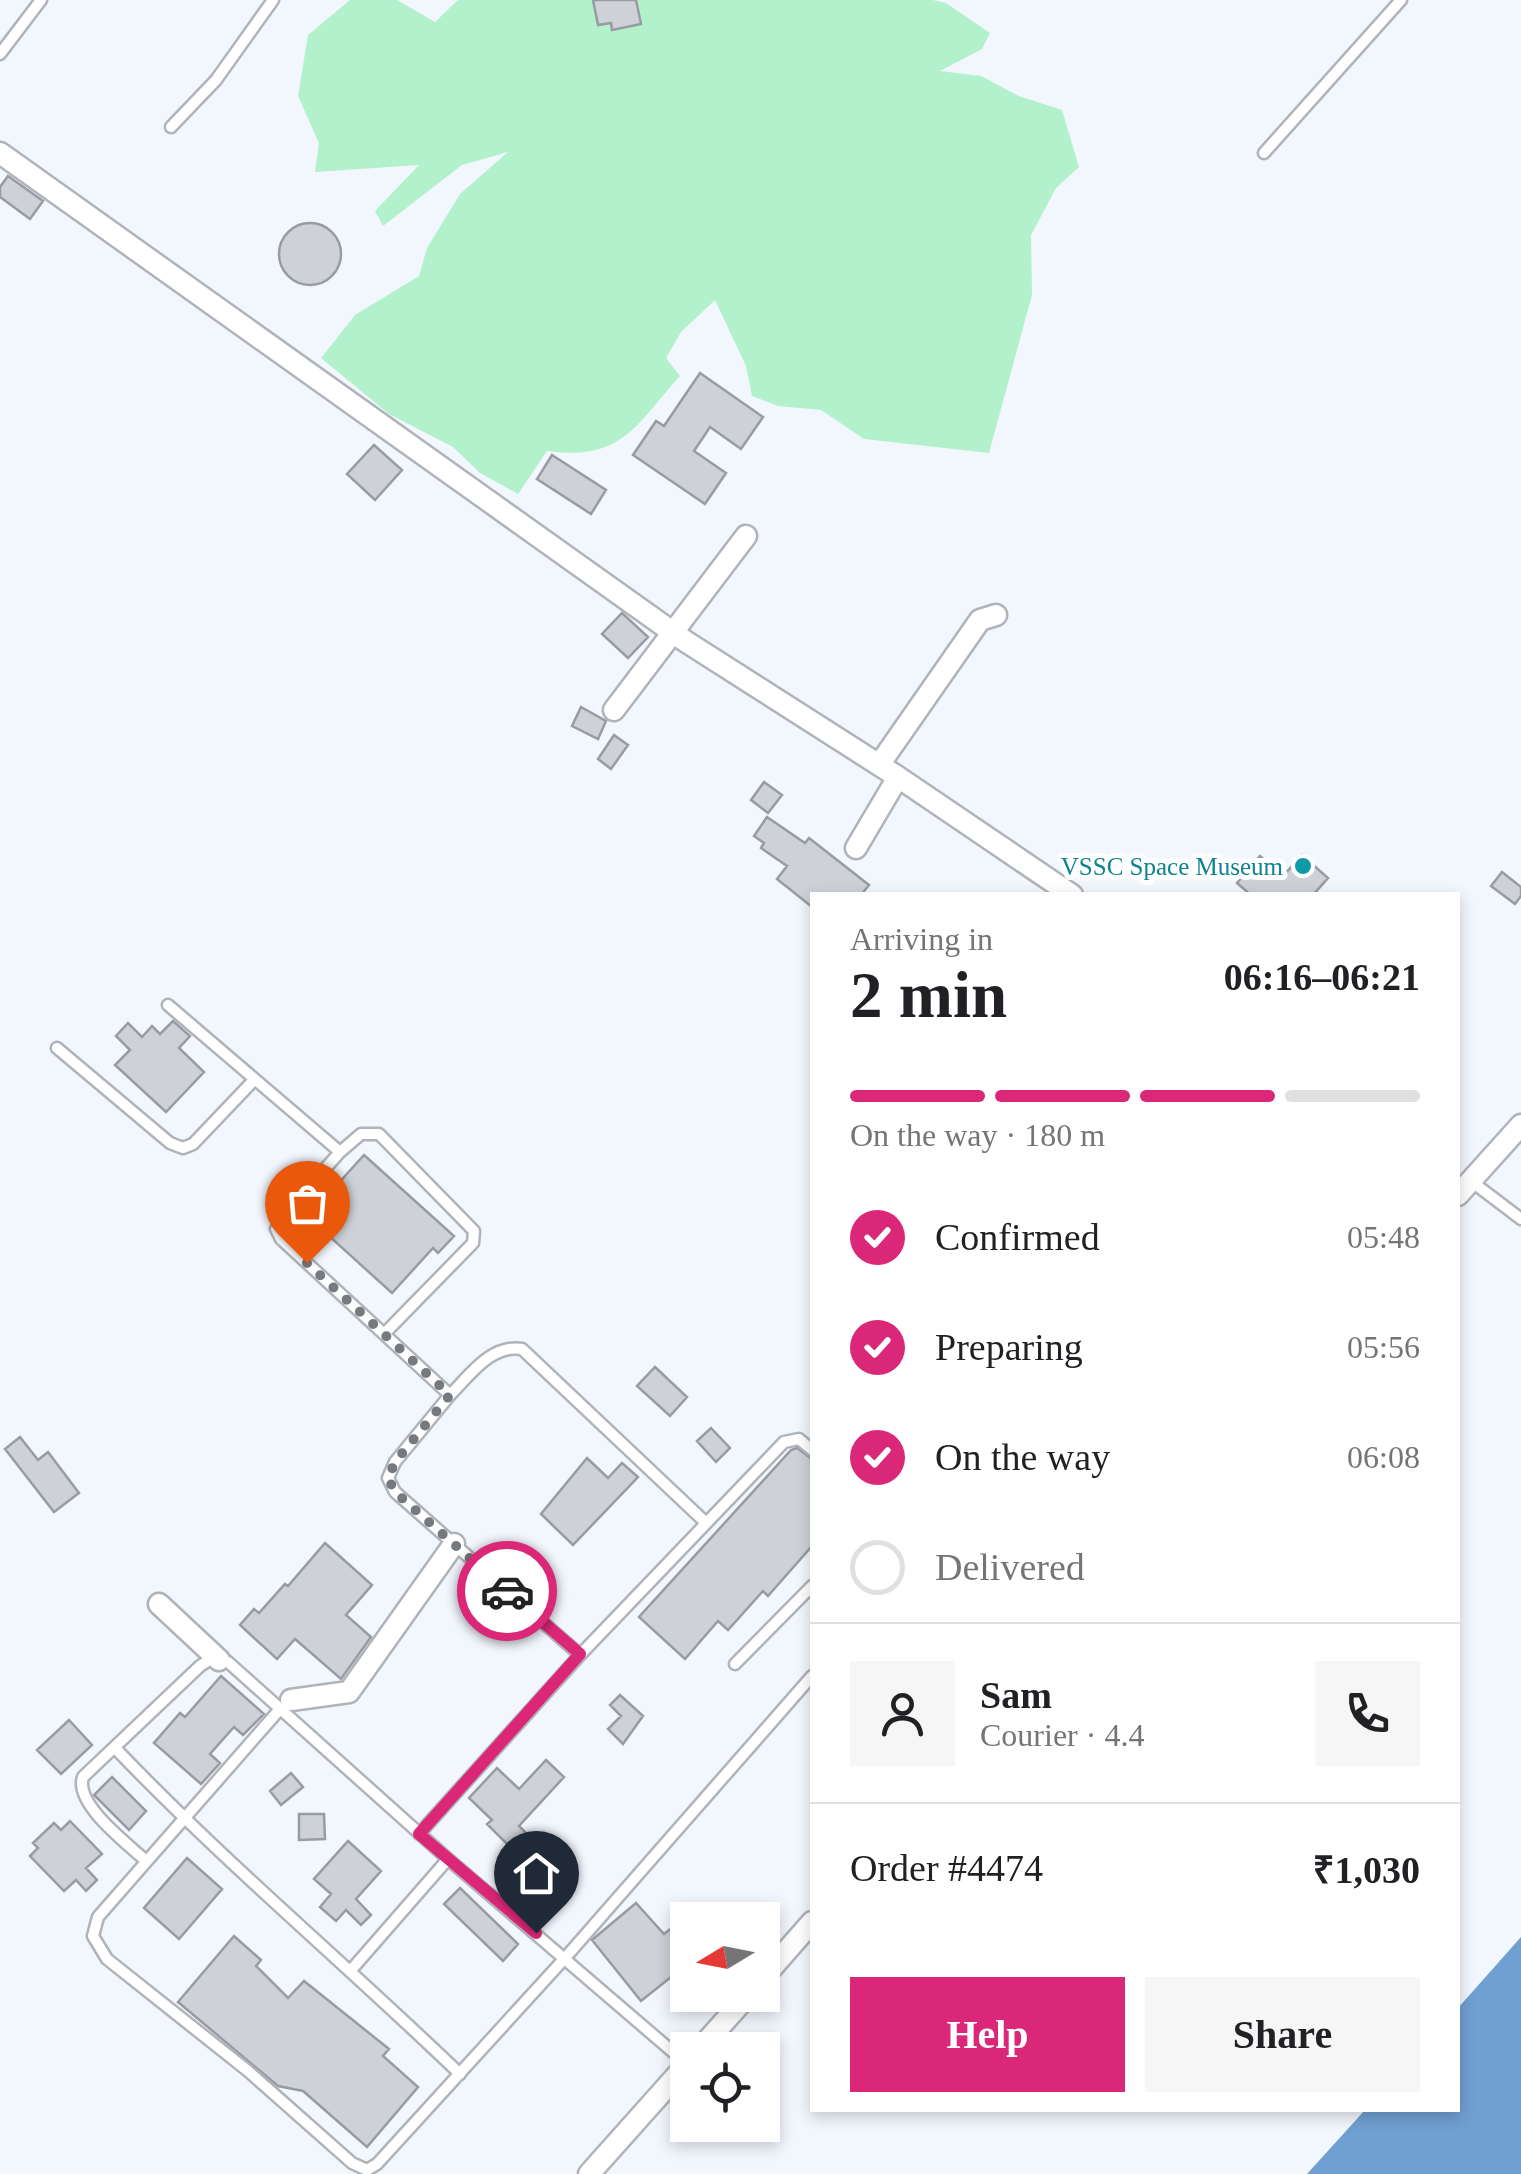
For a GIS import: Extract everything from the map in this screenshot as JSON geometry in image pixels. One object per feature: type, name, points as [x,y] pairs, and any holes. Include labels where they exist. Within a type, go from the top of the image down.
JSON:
[{"type":"street","points":[[0,154],[671,632],[1068,892]]},
{"type":"street","points":[[614,710],[746,536]]},
{"type":"street","points":[[856,848],[888,771],[980,620],[996,616]]},
{"type":"street","points":[[1462,1183],[1521,1125]]},
{"type":"street","points":[[285,1704],[349,1692],[454,1544]]},
{"type":"street","points":[[159,1604],[219,1660]]},
{"type":"street","points":[[780,1958],[810,1924]]},
{"type":"street","points":[[715,2032],[733,2012]]},
{"type":"street","points":[[589,2174],[670,2083]]},
{"type":"lane","points":[[0,54],[41,0]]},
{"type":"lane","points":[[171,127],[216,80],[273,0]]},
{"type":"lane","points":[[1264,153],[1401,0]]},
{"type":"lane","points":[[168,1004],[340,1152]]},
{"type":"lane","points":[[57,1048],[170,1143],[183,1148],[193,1144],[254,1080]]},
{"type":"lane","points":[[384,1334],[473,1243],[474,1231],[380,1134],[361,1134],[281,1218],[277,1234],[384,1334],[450,1395]]},
{"type":"lane","points":[[1462,1183],[1521,1218]]},
{"type":"lane","points":[[580,1654],[395,1492],[388,1478],[395,1462],[450,1395],[492,1354],[501,1349],[522,1349],[704,1521]]},
{"type":"lane","points":[[419,1834],[580,1654],[784,1442],[799,1440],[810,1448]]},
{"type":"lane","points":[[735,1664],[810,1588]]},
{"type":"lane","points":[[146,1861],[81,1794],[82,1778],[116,1750],[200,1666],[219,1660],[228,1662],[285,1704],[419,1834],[670,2049]]},
{"type":"lane","points":[[285,1704],[98,1917],[93,1936],[101,1952],[248,2071],[359,2168],[372,2168],[565,1958],[810,1678]]},
{"type":"lane","points":[[116,1750],[182,1819],[352,1969],[460,2074]]},
{"type":"lane","points":[[352,1969],[448,1859]]},
{"type":"green space","points":[[350,0],[397,0],[435,22],[458,0],[933,0],[946,3],[990,33],[982,49],[940,71],[981,76],[1019,96],[1062,110],[1079,167],[1056,188],[1031,235],[1032,295],[989,453],[864,439],[821,410],[778,406],[752,396],[746,366],[715,300],[681,332],[666,358],[680,376],[637,425],[610,445],[593,451],[547,451],[518,494],[480,473],[453,447],[389,414],[321,358],[355,315],[419,276],[427,248],[460,194],[508,152],[462,165],[383,226],[375,211],[419,165],[315,172],[319,143],[298,96],[308,35]]},
{"type":"water","points":[[1521,1937],[1521,2174],[1307,2174],[1363,2112],[1460,2112],[1460,2006]]},
{"type":"building","points":[[593,0],[636,0],[641,24],[612,30],[611,23],[598,25]]},
{"type":"building","points":[[8,176],[43,201],[30,219],[0,197],[0,187]]},
{"type":"building","points":[[310,223],[332,232],[341,254],[332,276],[310,285],[288,276],[279,254],[288,232]]},
{"type":"building","points":[[700,373],[763,417],[741,449],[710,427],[694,451],[726,473],[705,504],[633,455],[656,421],[664,426]]},
{"type":"building","points":[[374,445],[402,470],[375,500],[347,474]]},
{"type":"building","points":[[552,455],[606,490],[591,514],[537,479]]},
{"type":"building","points":[[622,613],[648,637],[628,658],[602,634]]},
{"type":"building","points":[[581,707],[606,721],[598,739],[572,726]]},
{"type":"building","points":[[614,735],[628,745],[611,769],[598,759]]},
{"type":"building","points":[[764,782],[782,795],[768,813],[751,800]]},
{"type":"building","points":[[767,817],[805,843],[809,838],[869,885],[863,892],[810,892],[810,905],[777,879],[787,866],[761,848],[764,843],[754,836]]},
{"type":"building","name":"VSSC Space Museum","points":[[1302,855],[1328,878],[1316,892],[1248,892],[1237,883],[1260,856],[1283,876]]},
{"type":"building","points":[[1502,872],[1521,887],[1515,904],[1491,886]]},
{"type":"building","points":[[173,1021],[190,1036],[179,1048],[204,1072],[166,1112],[115,1065],[130,1050],[116,1036],[128,1023],[142,1037],[152,1026],[160,1034]]},
{"type":"building","points":[[364,1155],[454,1236],[438,1253],[433,1248],[392,1293],[308,1217]]},
{"type":"building","points":[[655,1367],[687,1397],[670,1416],[637,1386]]},
{"type":"building","points":[[711,1428],[730,1448],[716,1462],[697,1441]]},
{"type":"building","points":[[20,1437],[38,1460],[48,1452],[79,1493],[54,1512],[5,1449]]},
{"type":"building","points":[[797,1448],[810,1458],[810,1548],[768,1596],[763,1591],[728,1630],[718,1621],[685,1659],[639,1617],[791,1450]]},
{"type":"building","points":[[587,1458],[608,1478],[622,1463],[638,1477],[573,1545],[541,1514]]},
{"type":"building","points":[[325,1543],[372,1585],[346,1615],[371,1637],[341,1679],[295,1639],[277,1659],[240,1625],[254,1609],[259,1613],[285,1584],[288,1586]]},
{"type":"building","points":[[221,1676],[264,1714],[243,1735],[234,1727],[210,1754],[220,1763],[201,1784],[154,1743],[180,1713],[185,1717]]},
{"type":"building","points":[[620,1695],[643,1716],[623,1744],[608,1729],[621,1716],[610,1705]]},
{"type":"building","points":[[69,1720],[92,1745],[61,1774],[37,1750]]},
{"type":"building","points":[[546,1760],[564,1777],[519,1826],[528,1835],[513,1850],[487,1824],[492,1820],[469,1798],[497,1768],[519,1789]]},
{"type":"building","points":[[291,1773],[303,1787],[281,1805],[270,1791]]},
{"type":"building","points":[[112,1777],[146,1811],[129,1830],[94,1795]]},
{"type":"building","points":[[299,1814],[324,1814],[325,1839],[299,1840]]},
{"type":"building","points":[[70,1821],[102,1854],[86,1868],[97,1880],[86,1891],[76,1880],[64,1891],[30,1856],[38,1848],[33,1843],[54,1823],[61,1830]]},
{"type":"building","points":[[348,1841],[381,1871],[356,1899],[371,1915],[361,1925],[346,1910],[336,1921],[320,1907],[331,1894],[314,1879]]},
{"type":"building","points":[[187,1858],[222,1889],[179,1939],[144,1908]]},
{"type":"building","points":[[460,1888],[518,1944],[503,1961],[444,1904]]},
{"type":"building","points":[[636,1903],[664,1934],[670,1929],[670,1978],[641,2001],[592,1940]]},
{"type":"building","points":[[234,1936],[261,1960],[256,1966],[288,1998],[304,1981],[389,2049],[383,2056],[418,2087],[367,2147],[303,2091],[278,2086],[178,2002]]},
{"type":"way so far","points":[[307,1263],[450,1395],[395,1462],[388,1478],[395,1492],[507,1591]]},
{"type":"place","name":"VSSC Space Museum","points":[[1303,866]]},
{"type":"route","points":[[507,1591],[580,1654],[419,1834],[536,1933]]}]
